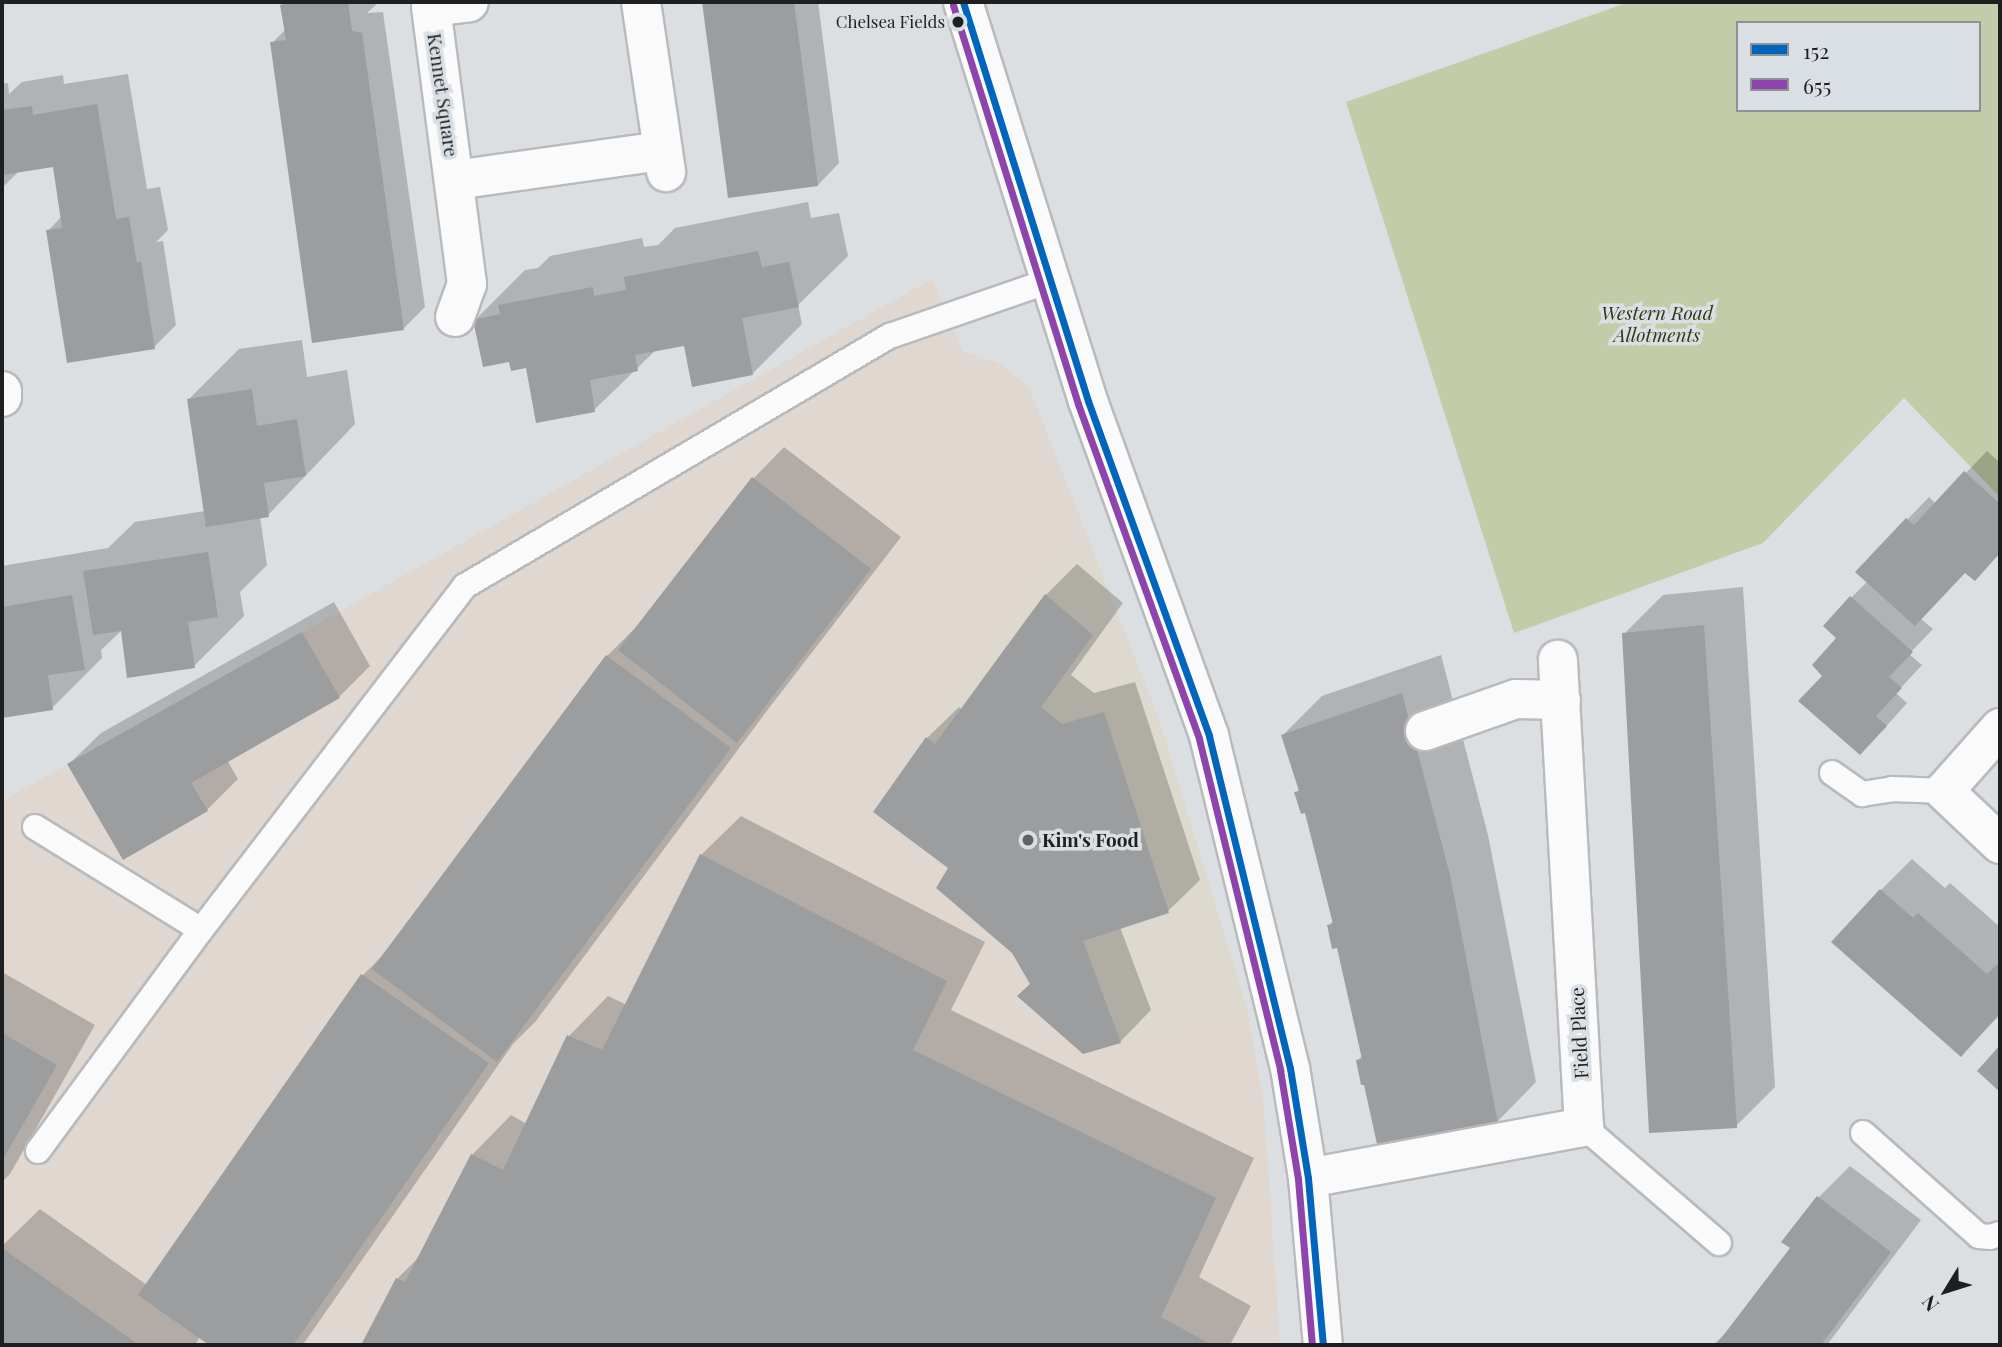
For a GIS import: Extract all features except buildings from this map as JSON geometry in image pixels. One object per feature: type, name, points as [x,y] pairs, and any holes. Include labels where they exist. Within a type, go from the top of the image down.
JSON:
[{"type":"street","name":"Kennet Square","points":[[455,317],[467,284],[431,7],[469,2]]},
{"type":"street","name":"Kennet Square","points":[[455,180],[664,161],[641,2]]},
{"type":"street","points":[[963,2],[1088,401],[1206,727],[1290,1068],[1308,1178],[1323,1345]]},
{"type":"street","points":[[2,391],[2,397]]},
{"type":"street","name":"Field Place","points":[[1558,660],[1584,1127]]},
{"type":"street","points":[[1426,731],[1516,699],[1561,700]]},
{"type":"street","points":[[2000,728],[1944,791],[2000,844]]},
{"type":"street","points":[[1308,1178],[1584,1127]]},
{"type":"lane","points":[[38,1151],[201,930],[465,586],[890,336],[1049,281]]},
{"type":"lane","points":[[1832,773],[1862,793],[1892,789],[1944,791]]},
{"type":"lane","points":[[35,827],[201,930]]},
{"type":"lane","points":[[1584,1127],[1719,1243]]},
{"type":"lane","points":[[1863,1133],[1979,1236],[2000,1234]]},
{"type":"shaded area","points":[[932,279],[963,352],[997,362],[1029,387],[1090,543],[1067,541],[948,868],[1012,953],[1030,984],[1018,995],[1083,1053],[1247,1009],[1264,1105],[1280,1345],[2,1345],[2,801]]},
{"type":"shaded area","name":"Kim's Food","points":[[1067,541],[1090,543],[1159,719],[1247,1009],[1083,1054],[1017,996],[1030,984],[1012,953],[936,888],[948,868],[873,812]]},
{"type":"green space","name":"Western Road Allotments","points":[[1629,2],[2000,2],[2000,497],[1904,398],[1763,543],[1514,633],[1346,102]]},
{"type":"transit line","name":"152","points":[[963,2],[1088,401],[1209,736],[1290,1068],[1308,1178],[1323,1345]]},
{"type":"transit line","name":"655","points":[[953,5],[1078,404],[1199,739],[1280,1070],[1298,1179],[1312,1345]]},
{"type":"place","name":"Chelsea Fields","points":[[958,22]]},
{"type":"place","name":"Kim's Food","points":[[1028,840]]}]
